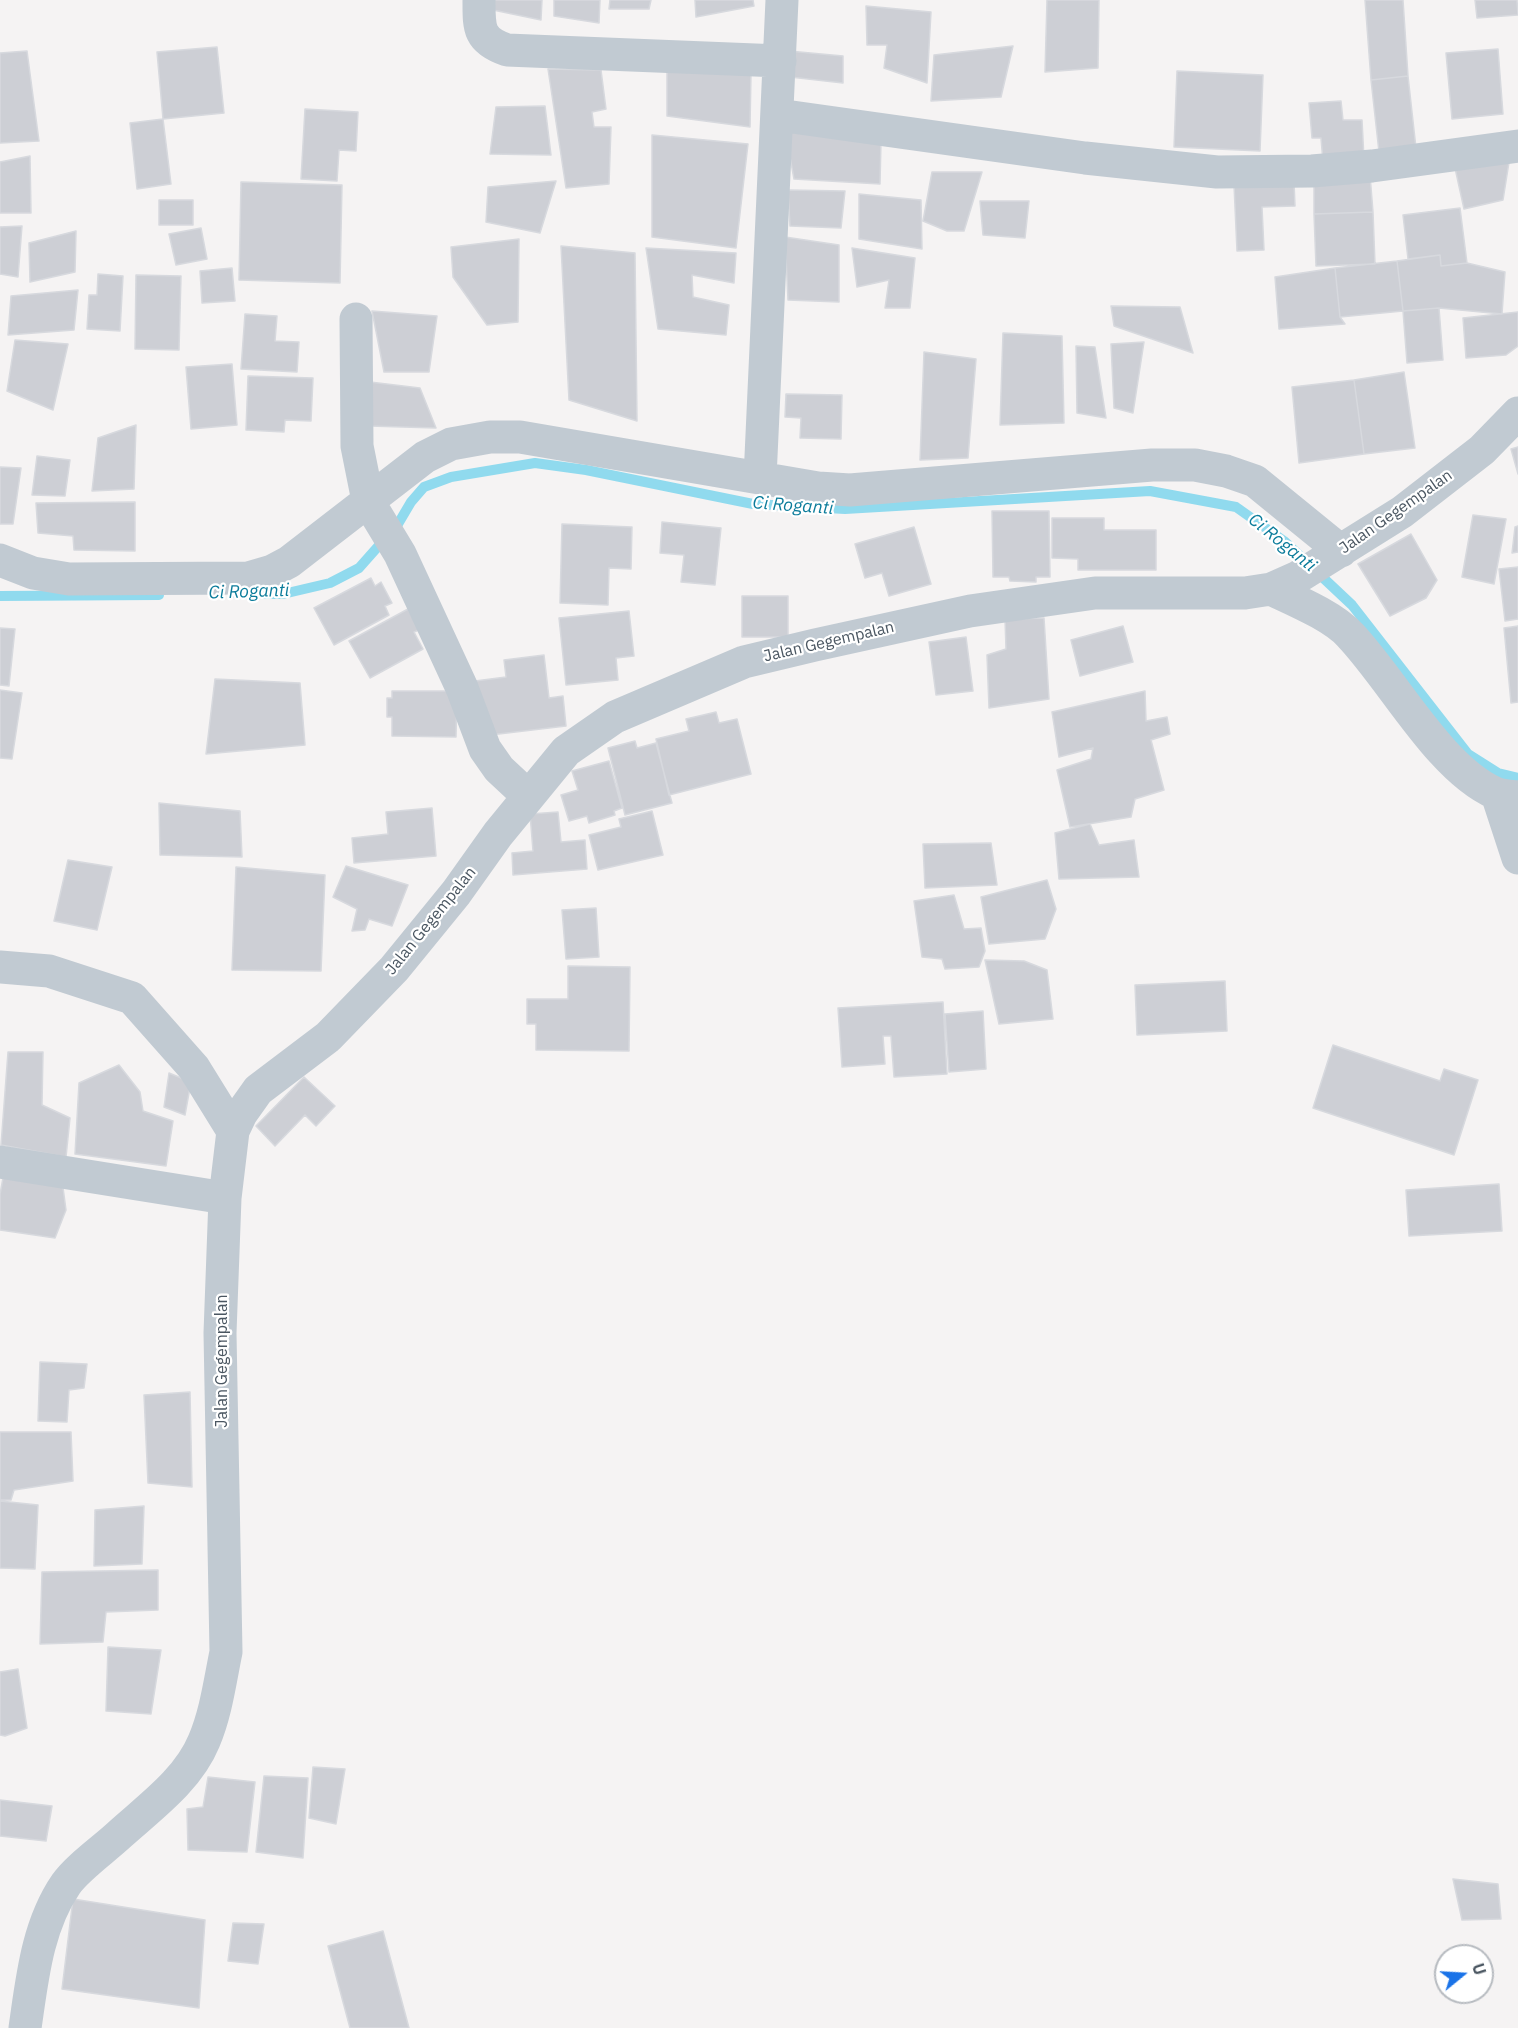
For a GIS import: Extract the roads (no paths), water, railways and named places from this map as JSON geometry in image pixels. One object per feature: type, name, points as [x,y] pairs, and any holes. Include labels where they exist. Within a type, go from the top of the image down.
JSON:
[{"type":"street","points":[[479,0],[479,18],[483,35],[492,45],[507,50],[780,62]]},
{"type":"street","points":[[760,478],[782,0]]},
{"type":"street","points":[[778,115],[1085,158],[1217,172],[1312,171],[1372,166],[1518,146]]},
{"type":"street","points":[[356,319],[357,446],[375,511],[400,554],[462,688],[485,749],[499,769],[528,796]]},
{"type":"street","name":"Jalan Gegempalan","points":[[25,2028],[35,1964],[50,1912],[67,1883],[169,1791],[191,1764],[204,1741],[217,1696],[226,1652],[220,1333],[225,1198],[233,1131],[241,1114],[258,1090],[328,1037],[394,969],[456,894],[498,834],[566,751],[615,717],[744,662],[970,611],[1083,595],[1245,593],[1284,583],[1402,512],[1473,457],[1518,413]]},
{"type":"street","points":[[0,560],[33,573],[69,579],[248,578],[272,572],[375,511],[425,457],[451,444],[490,437],[520,437],[818,488],[850,490],[1152,465],[1195,465],[1226,471],[1255,481],[1337,553]]},
{"type":"street","points":[[1284,583],[1320,614],[1349,633],[1441,750],[1472,778],[1507,795],[1518,858]]},
{"type":"street","points":[[0,967],[49,971],[132,998],[194,1068],[233,1131]]},
{"type":"street","points":[[0,1162],[225,1198]]},
{"type":"waterway","name":"Ci Roganti","points":[[237,594],[283,594],[330,583],[359,568],[398,524],[411,502],[424,487],[451,477],[535,463],[586,470],[753,504],[845,509],[1150,491],[1236,507],[1284,541],[1352,605],[1468,754],[1498,773],[1518,778]]},
{"type":"waterway","name":"Ci Roganti","points":[[0,596],[159,595]]}]
